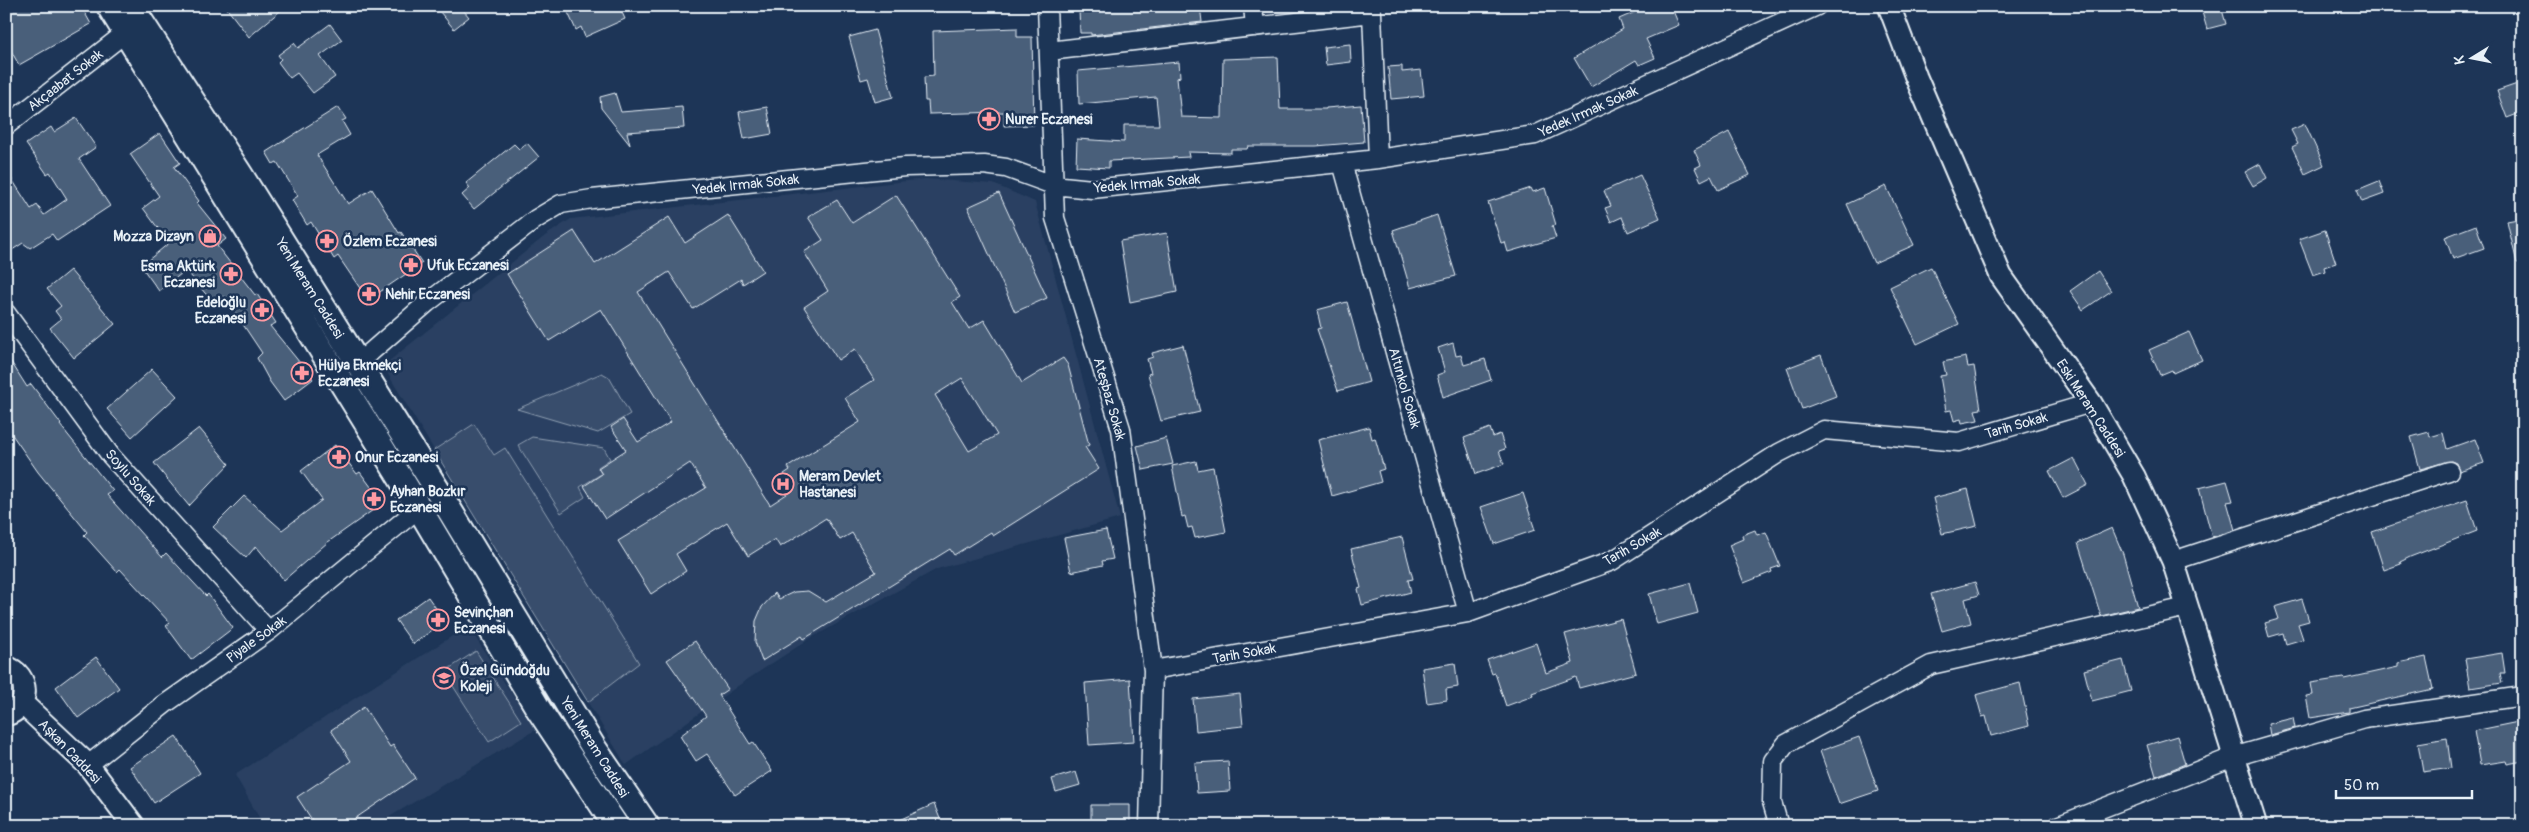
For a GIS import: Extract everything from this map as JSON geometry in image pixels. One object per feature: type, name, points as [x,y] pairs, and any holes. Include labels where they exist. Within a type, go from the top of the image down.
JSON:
[{"type":"main road","name":"Yeni Meram Caddesi","points":[[109,6],[124,34],[419,508],[539,710],[616,826]]},
{"type":"main road","name":"Yeni Meram Caddesi","points":[[131,6],[240,174],[438,491],[594,748],[647,826]]},
{"type":"street","name":"Ateşbaz Sokak","points":[[1047,6],[1055,218],[1121,429],[1153,670],[1149,826]]},
{"type":"street","points":[[1252,6],[1255,27]]},
{"type":"street","name":"Yedek Irmak Sokak","points":[[357,364],[477,264],[529,224],[561,204],[592,199],[933,165],[984,165],[1006,168],[1053,185],[1092,189],[1378,159],[1535,135],[1817,6]]},
{"type":"street","name":"Eski Meram Caddesi","points":[[1889,6],[1916,77],[2001,276],[2091,403],[2134,476],[2173,561],[2256,826]]},
{"type":"street","points":[[1049,51],[1372,13],[1378,159]]},
{"type":"street","name":"Akçaabat Sokak","points":[[6,126],[124,34]]},
{"type":"street","name":"Altınkol Sokak","points":[[1342,163],[1468,613]]},
{"type":"street","name":"Soylu Sokak","points":[[6,313],[111,456],[269,631]]},
{"type":"street","name":"Tarih Sokak","points":[[1153,670],[1468,613],[1612,561],[1779,453],[1824,430],[1959,442],[2091,403]]},
{"type":"street","points":[[2173,561],[2449,471]]},
{"type":"street","name":"Piyale Sokak","points":[[88,765],[166,704],[269,631],[419,508]]},
{"type":"street","points":[[1779,826],[1772,802],[1773,761],[1786,744],[1931,665],[2187,607]]},
{"type":"street","points":[[7,666],[22,679],[25,695],[14,709]]},
{"type":"street","points":[[2057,826],[2233,757],[2364,719],[2523,696]]},
{"type":"street","name":"Aşkan Caddesi","points":[[14,709],[88,765],[134,826]]},
{"type":"shaded area","name":"Meram Devlet Hastanesi","points":[[925,179],[993,184],[1035,202],[1120,518],[937,569],[809,639],[745,681],[626,765],[383,366],[545,236],[571,219]]},
{"type":"shaded area","points":[[602,373],[609,377],[630,414],[598,433],[517,409]]},
{"type":"shaded area","points":[[474,424],[494,455],[505,448],[639,663],[588,702],[434,450]]},
{"type":"shaded area","points":[[532,437],[604,448],[610,459],[598,467],[601,474],[580,487],[585,497],[561,513],[518,445]]},
{"type":"shaded area","name":"Özel Gündoğdu Koleji","points":[[468,626],[535,730],[374,826],[264,826],[235,775]]},
{"type":"shaded area","points":[[476,651],[521,721],[489,742],[444,672]]},
{"type":"building","points":[[6,6],[81,6],[91,24],[19,65],[6,42]]},
{"type":"building","points":[[225,6],[286,6],[249,37]]},
{"type":"building","points":[[435,6],[460,6],[469,17],[454,29]]},
{"type":"building","points":[[565,6],[619,6],[625,19],[585,37],[581,27],[576,30]]},
{"type":"building","points":[[1114,6],[1200,6],[1202,22],[1091,35],[1091,33],[1080,33],[1079,10],[1114,8]]},
{"type":"building","points":[[1649,6],[1671,6],[1679,25],[1646,39],[1655,58],[1639,65],[1636,60],[1591,87],[1574,58],[1623,29],[1619,19]]},
{"type":"building","points":[[2221,6],[2226,24],[2207,29],[2202,12]]},
{"type":"building","points":[[330,24],[342,40],[320,56],[335,77],[313,93],[297,73],[290,78],[278,62],[281,59],[278,55],[294,43],[298,48]]},
{"type":"building","points":[[1017,28],[1017,37],[1032,37],[1034,125],[1004,126],[1004,112],[929,114],[928,101],[925,101],[924,77],[934,76],[933,31]]},
{"type":"building","points":[[875,30],[893,97],[875,102],[868,78],[861,80],[849,37]]},
{"type":"building","points":[[1350,44],[1351,62],[1326,65],[1324,47]]},
{"type":"building","points":[[1278,57],[1280,109],[1326,109],[1361,105],[1364,142],[1316,146],[1248,146],[1247,149],[1231,149],[1231,153],[1188,152],[1189,157],[1109,161],[1109,168],[1076,166],[1077,139],[1124,142],[1124,125],[1159,125],[1156,97],[1079,104],[1078,71],[1179,62],[1180,77],[1177,78],[1181,117],[1222,118],[1223,59]]},
{"type":"building","points":[[1402,66],[1402,72],[1421,70],[1424,96],[1391,99],[1388,67]]},
{"type":"building","points":[[2523,82],[2523,112],[2507,118],[2497,91]]},
{"type":"building","points":[[615,93],[621,112],[682,107],[684,128],[627,132],[630,145],[601,108],[600,97]]},
{"type":"building","points":[[338,107],[346,119],[342,121],[350,135],[317,155],[348,204],[372,189],[399,233],[401,232],[422,263],[368,300],[338,256],[334,259],[311,222],[307,225],[292,200],[298,196],[277,162],[273,164],[266,152]]},
{"type":"building","points":[[767,107],[772,134],[744,139],[739,112]]},
{"type":"building","points":[[76,118],[96,147],[79,159],[110,206],[57,241],[52,234],[30,248],[23,243],[6,254],[6,170],[31,209],[37,205],[44,215],[67,199],[50,172],[47,174],[26,144],[51,127],[54,132]]},
{"type":"building","points":[[2305,124],[2324,165],[2305,174],[2292,147],[2298,144],[2291,130]]},
{"type":"building","points":[[1729,132],[1750,175],[1718,190],[1711,176],[1701,181],[1695,168],[1701,165],[1694,150]]},
{"type":"building","points":[[160,133],[180,163],[174,167],[199,201],[197,203],[226,239],[217,246],[255,295],[257,294],[276,323],[270,326],[313,379],[284,401],[270,382],[257,358],[262,353],[224,296],[214,304],[186,270],[159,291],[141,266],[169,243],[143,208],[159,196],[130,154]]},
{"type":"building","points":[[527,143],[539,157],[474,209],[462,195],[470,188],[466,183],[514,144],[519,149]]},
{"type":"building","points":[[2260,164],[2267,178],[2253,186],[2245,172]]},
{"type":"building","points":[[1640,175],[1660,218],[1628,232],[1622,217],[1611,222],[1605,208],[1611,206],[1604,191]]},
{"type":"building","points":[[2379,181],[2384,194],[2362,202],[2357,190]]},
{"type":"building","points":[[1886,186],[1914,245],[1874,263],[1847,204]]},
{"type":"building","points":[[1531,188],[1533,192],[1545,188],[1556,225],[1552,226],[1556,238],[1508,252],[1505,242],[1501,243],[1488,202]]},
{"type":"building","points":[[999,193],[1047,298],[1015,312],[968,207]]},
{"type":"building","points":[[896,195],[960,297],[952,302],[969,329],[984,320],[1022,383],[1063,358],[1068,365],[1089,445],[1085,447],[1099,469],[993,536],[991,532],[954,555],[950,549],[804,639],[802,636],[762,661],[755,642],[756,621],[762,607],[775,593],[779,599],[794,592],[808,591],[826,602],[876,572],[852,533],[840,540],[826,518],[780,547],[775,539],[748,556],[727,522],[676,554],[686,571],[651,594],[618,541],[706,488],[690,463],[605,519],[584,486],[602,474],[598,468],[626,450],[611,427],[623,419],[638,442],[671,422],[601,309],[549,341],[507,274],[574,231],[595,264],[669,217],[685,243],[728,215],[763,271],[743,284],[741,279],[693,309],[669,272],[638,292],[770,505],[793,490],[784,474],[790,470],[788,467],[860,422],[845,398],[874,380],[855,349],[838,360],[804,307],[828,291],[804,252],[823,240],[808,217],[837,200],[852,223]],"holes":[[[962,378],[997,435],[969,451],[935,395]]]},
{"type":"building","points":[[1437,215],[1456,276],[1410,288],[1393,230]]},
{"type":"building","points":[[2523,218],[2523,262],[2517,263],[2507,221]]},
{"type":"building","points":[[2476,225],[2484,248],[2453,259],[2445,237]]},
{"type":"building","points":[[2325,230],[2336,263],[2324,267],[2325,271],[2313,275],[2299,239]]},
{"type":"building","points":[[1167,233],[1177,292],[1130,302],[1120,241]]},
{"type":"building","points":[[1931,267],[1959,324],[1917,344],[1890,287]]},
{"type":"building","points":[[70,270],[115,324],[74,358],[50,328],[61,319],[55,311],[61,306],[47,289]]},
{"type":"building","points":[[2098,271],[2111,291],[2083,310],[2070,291]]},
{"type":"building","points":[[1347,302],[1369,382],[1338,391],[1317,329],[1321,328],[1317,310]]},
{"type":"building","points":[[2189,332],[2202,360],[2173,373],[2172,370],[2160,375],[2149,350]]},
{"type":"building","points":[[1453,343],[1456,356],[1461,355],[1464,365],[1485,359],[1491,380],[1443,397],[1437,375],[1445,372],[1438,348]]},
{"type":"building","points":[[1183,345],[1200,412],[1161,421],[1148,374],[1151,373],[1147,359],[1153,357],[1152,353]]},
{"type":"building","points":[[6,354],[27,387],[31,384],[60,425],[113,491],[107,495],[162,557],[166,553],[206,596],[208,594],[233,628],[191,660],[166,626],[170,623],[120,569],[117,572],[84,535],[87,532],[38,472],[6,426]]},
{"type":"building","points":[[1821,355],[1836,396],[1802,409],[1787,368]]},
{"type":"building","points":[[1966,357],[1968,367],[1974,366],[1981,409],[1975,410],[1978,420],[1962,423],[1961,419],[1954,421],[1951,410],[1946,411],[1940,376],[1946,375],[1943,362]]},
{"type":"building","points":[[152,369],[177,396],[132,437],[107,409]]},
{"type":"building","points":[[1369,427],[1372,439],[1375,438],[1384,469],[1378,471],[1381,482],[1332,496],[1318,440]]},
{"type":"building","points":[[199,428],[229,464],[189,506],[154,463]]},
{"type":"building","points":[[1490,428],[1493,437],[1500,434],[1505,449],[1499,451],[1504,464],[1476,474],[1464,438]]},
{"type":"building","points":[[2429,432],[2430,437],[2443,433],[2447,449],[2475,439],[2484,463],[2459,471],[2456,463],[2451,461],[2420,469],[2411,437]]},
{"type":"building","points":[[1166,438],[1173,464],[1143,470],[1137,446]]},
{"type":"building","points":[[335,445],[357,474],[360,472],[383,503],[328,542],[284,580],[256,546],[246,558],[213,527],[244,496],[282,530],[322,500],[301,471]]},
{"type":"building","points":[[2074,458],[2088,485],[2063,498],[2049,471]]},
{"type":"building","points":[[1196,461],[1198,470],[1213,467],[1226,532],[1195,538],[1192,527],[1188,528],[1185,516],[1182,517],[1172,466]]},
{"type":"building","points":[[2227,481],[2233,501],[2227,502],[2235,530],[2212,537],[2199,488]]},
{"type":"building","points":[[1968,489],[1977,526],[1942,534],[1933,498]]},
{"type":"building","points":[[1523,493],[1535,530],[1494,544],[1481,507]]},
{"type":"building","points":[[2467,500],[2477,531],[2410,557],[2400,562],[2401,564],[2384,570],[2372,532]]},
{"type":"building","points":[[2112,528],[2123,554],[2138,607],[2101,616],[2078,543]]},
{"type":"building","points":[[1106,530],[1113,559],[1102,561],[1103,565],[1071,572],[1064,538]]},
{"type":"building","points":[[1755,530],[1757,535],[1766,532],[1780,566],[1771,569],[1772,572],[1744,583],[1729,545],[1743,539],[1742,535]]},
{"type":"building","points":[[1402,537],[1413,579],[1408,580],[1411,592],[1362,605],[1358,589],[1361,588],[1351,549]]},
{"type":"building","points":[[1975,582],[1979,595],[1965,599],[1971,623],[1942,631],[1931,594]]},
{"type":"building","points":[[1690,583],[1698,613],[1657,624],[1649,594]]},
{"type":"building","points":[[428,597],[445,621],[413,644],[396,620]]},
{"type":"building","points":[[2302,599],[2309,621],[2298,624],[2303,639],[2286,644],[2283,633],[2269,637],[2265,623],[2279,619],[2275,607]]},
{"type":"building","points":[[1621,619],[1636,673],[1579,688],[1576,677],[1532,693],[1533,696],[1506,706],[1495,673],[1492,674],[1487,660],[1536,643],[1546,673],[1573,663],[1565,634]]},
{"type":"building","points":[[695,641],[728,689],[719,695],[750,744],[753,742],[772,771],[735,795],[707,754],[696,761],[680,736],[706,716],[667,660]]},
{"type":"building","points":[[2502,653],[2505,673],[2500,673],[2502,683],[2470,688],[2465,659]]},
{"type":"building","points":[[96,657],[119,688],[78,718],[56,687]]},
{"type":"building","points":[[2426,657],[2433,689],[2349,708],[2349,712],[2310,718],[2306,696],[2313,695],[2311,683],[2344,679],[2398,667],[2398,663]]},
{"type":"building","points":[[2123,660],[2131,691],[2092,701],[2084,670]]},
{"type":"building","points":[[1455,663],[1458,687],[1446,689],[1447,700],[1427,703],[1422,668]]},
{"type":"building","points":[[1130,679],[1134,742],[1089,745],[1085,683]]},
{"type":"building","points":[[2020,683],[2029,726],[1991,736],[1986,716],[1982,717],[1976,695]]},
{"type":"building","points":[[1240,694],[1243,726],[1196,731],[1193,699]]},
{"type":"building","points":[[364,707],[390,747],[393,745],[415,778],[344,826],[316,826],[297,797],[351,761],[331,730]]},
{"type":"building","points":[[2293,718],[2295,728],[2270,735],[2268,724]]},
{"type":"building","points":[[2523,721],[2523,761],[2507,764],[2506,761],[2480,765],[2474,731]]},
{"type":"building","points":[[176,736],[200,773],[154,803],[130,767]]},
{"type":"building","points":[[2177,736],[2185,764],[2156,776],[2147,745]]},
{"type":"building","points":[[1859,737],[1878,791],[1839,804],[1820,751]]},
{"type":"building","points":[[2447,738],[2451,768],[2423,772],[2418,743]]},
{"type":"building","points":[[1228,761],[1230,791],[1197,793],[1195,763]]},
{"type":"building","points":[[1076,772],[1080,785],[1056,792],[1052,779]]},
{"type":"building","points":[[934,804],[943,826],[886,826]]},
{"type":"building","points":[[1091,805],[1130,805],[1130,826],[1091,826]]},
{"type":"place","name":"Nurer Eczanesi","points":[[989,119]]},
{"type":"place","name":"Mozza Dizayn","points":[[210,236]]},
{"type":"place","name":"Özlem Eczanesi","points":[[327,241]]},
{"type":"place","name":"Ufuk Eczanesi","points":[[411,265]]},
{"type":"place","name":"Esma Aktürk Eczanesi","points":[[231,274]]},
{"type":"place","name":"Nehir Eczanesi","points":[[369,294]]},
{"type":"place","name":"Edeloğlu Eczanesi","points":[[262,310]]},
{"type":"place","name":"Hülya Ekmekçi Eczanesi","points":[[302,373]]},
{"type":"place","name":"Onur Eczanesi","points":[[339,457]]},
{"type":"place","name":"Meram Devlet Hastanesi","points":[[783,484]]},
{"type":"place","name":"Ayhan Bozkır Eczanesi","points":[[374,499]]},
{"type":"place","name":"Sevinçhan Eczanesi","points":[[438,620]]},
{"type":"place","name":"Özel Gündoğdu Koleji","points":[[444,678]]}]
